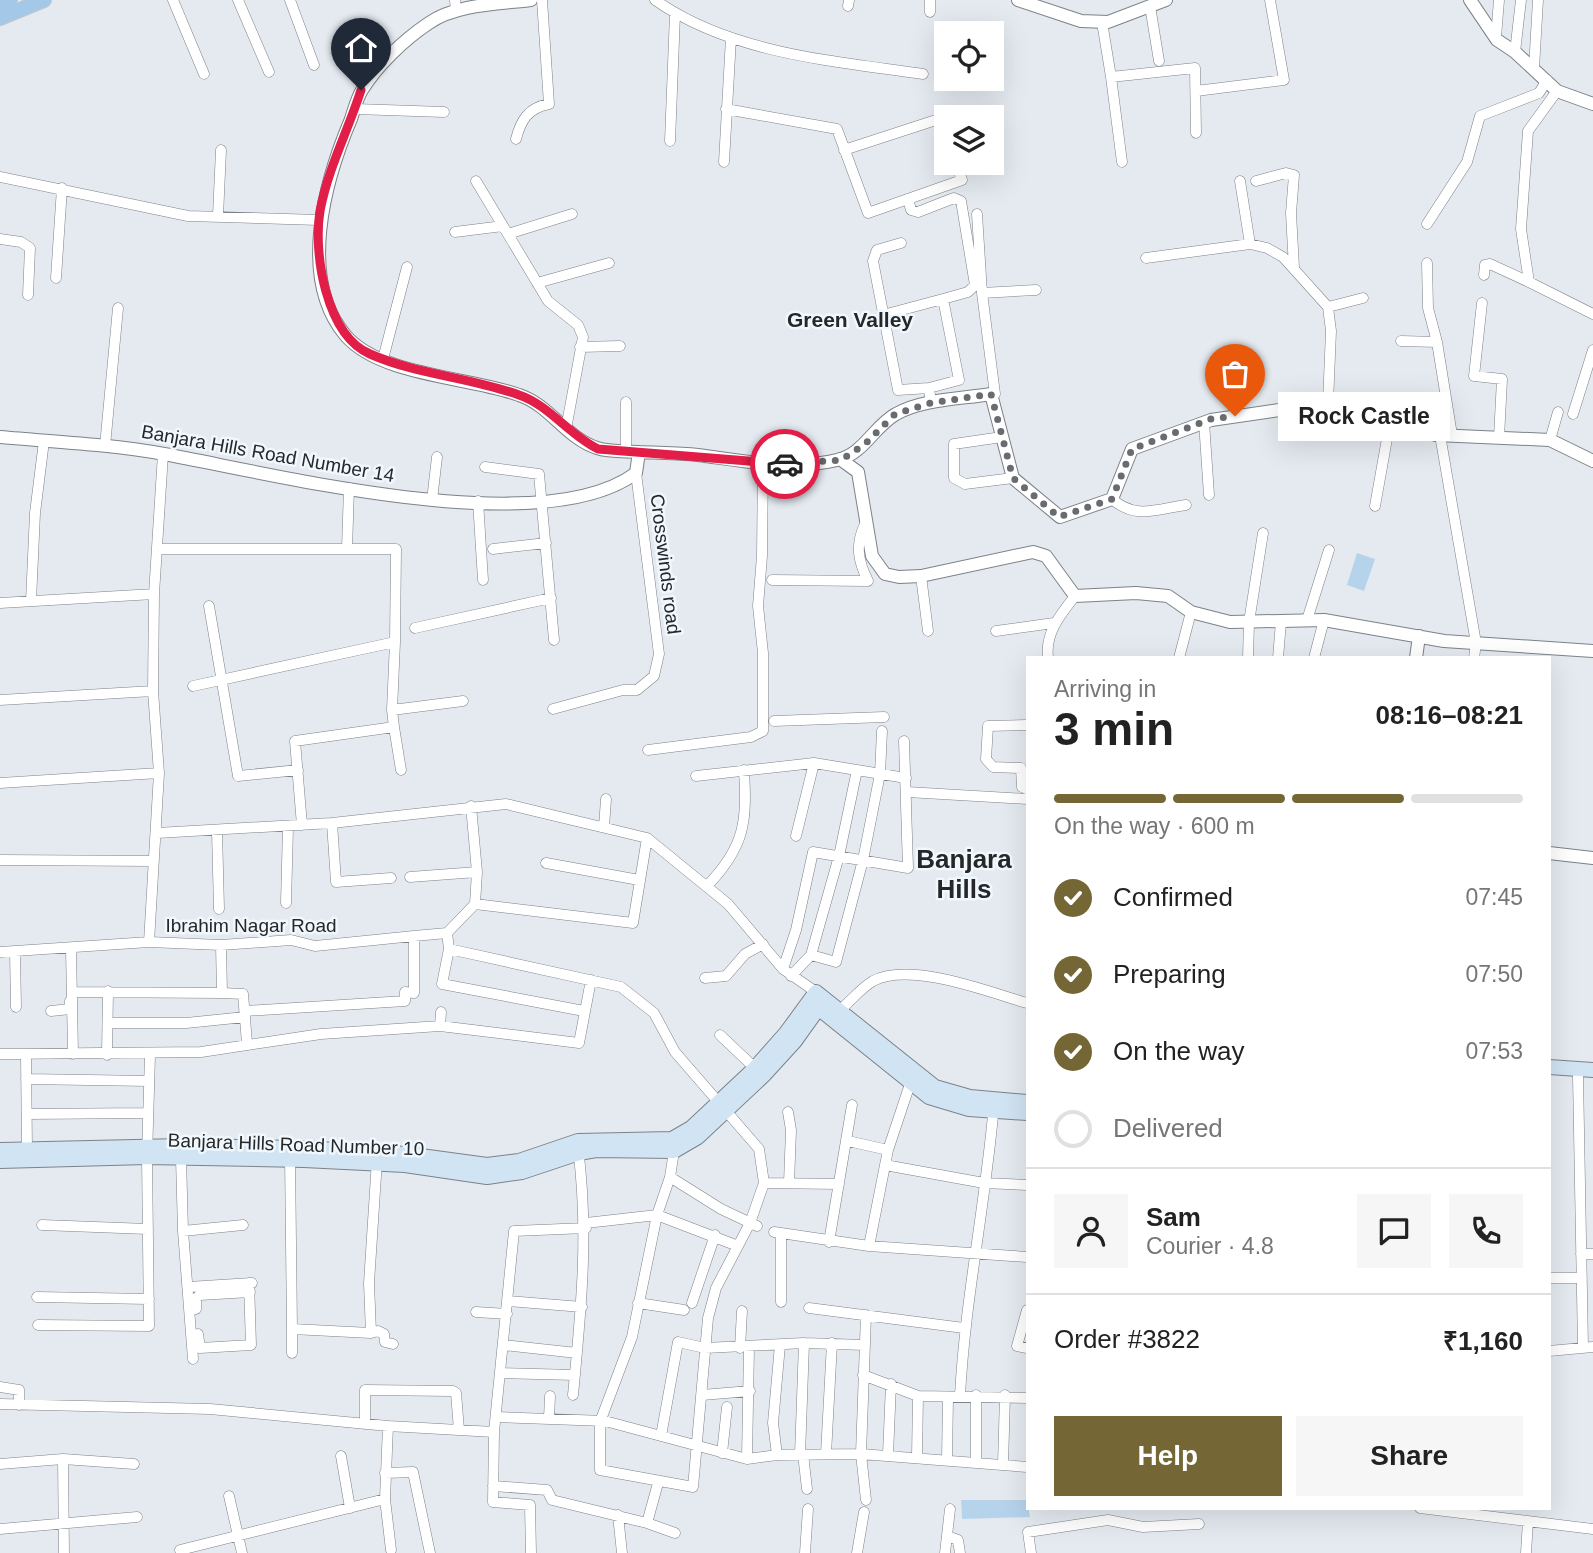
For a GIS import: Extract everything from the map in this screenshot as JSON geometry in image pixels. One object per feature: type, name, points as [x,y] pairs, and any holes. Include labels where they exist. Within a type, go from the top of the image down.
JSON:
[{"type":"main road","points":[[0,4],[10,0]]},
{"type":"main road","points":[[0,18],[22,4],[44,0]]},
{"type":"main road","points":[[818,1000],[841,1010],[871,1038],[934,1087],[1026,1113]]},
{"type":"main road","points":[[818,1000],[910,1084],[949,1105],[1026,1102]]},
{"type":"main road","name":"Banjara Hills Road Number 10","points":[[578,1147],[674,1150],[686,1146],[759,1072],[818,1000]]},
{"type":"main road","points":[[1551,1067],[1593,1070]]},
{"type":"main road","points":[[1551,1075],[1586,1076]]},
{"type":"main road","name":"Banjara Hills Road Number 10","points":[[0,1150],[290,1154],[503,1165],[578,1147],[672,1139],[723,1106]]},
{"type":"main road","name":"Banjara Hills Road Number 10","points":[[0,1161],[147,1152],[181,1158],[290,1154]]},
{"type":"street","points":[[173,0],[204,74]]},
{"type":"street","points":[[239,0],[269,72]]},
{"type":"street","points":[[290,0],[314,65]]},
{"type":"street","points":[[531,0],[456,6],[431,21],[387,59],[361,90],[333,160],[319,220],[323,282],[331,313],[346,336],[367,353],[419,372],[520,395],[543,408],[566,429],[598,449],[697,455],[763,464],[813,464],[841,460],[865,444],[895,414],[931,403],[991,394],[1013,478],[1059,517],[1112,499],[1132,449],[1203,422],[1328,402],[1390,422],[1446,435],[1550,440],[1593,461]]},
{"type":"street","points":[[516,139],[519,125],[530,110],[549,104],[542,0]]},
{"type":"street","points":[[655,0],[675,13],[731,38],[816,58],[923,74]]},
{"type":"street","points":[[930,0],[930,12]]},
{"type":"street","points":[[1017,0],[1081,21],[1102,22],[1166,0]]},
{"type":"street","points":[[1196,91],[1283,80],[1270,0]]},
{"type":"street","points":[[1470,0],[1496,37],[1536,69],[1557,91],[1593,104]]},
{"type":"street","points":[[1496,37],[1499,0]]},
{"type":"street","points":[[1515,52],[1521,0]]},
{"type":"street","points":[[1536,69],[1538,0]]},
{"type":"street","points":[[1150,6],[1159,61]]},
{"type":"street","points":[[670,141],[675,13]]},
{"type":"street","points":[[1102,22],[1122,162]]},
{"type":"street","points":[[724,162],[731,38]]},
{"type":"street","points":[[1111,77],[1195,68],[1196,133]]},
{"type":"street","points":[[1427,224],[1467,162],[1480,116],[1539,93],[1547,80]]},
{"type":"street","points":[[1529,282],[1521,229],[1528,131],[1557,91]]},
{"type":"street","points":[[355,109],[444,112]]},
{"type":"street","points":[[726,109],[837,129],[868,213],[962,180],[960,175]]},
{"type":"street","points":[[844,150],[934,121]]},
{"type":"street","points":[[218,216],[221,150]]},
{"type":"street","points":[[1256,181],[1286,173],[1294,175],[1291,214],[1294,268]]},
{"type":"street","points":[[0,177],[188,216],[319,220]]},
{"type":"street","points":[[476,181],[548,301],[578,325],[583,337],[566,429]]},
{"type":"street","points":[[1240,181],[1250,244]]},
{"type":"street","points":[[55,278],[62,188]]},
{"type":"street","points":[[883,315],[968,292],[975,285],[961,201],[954,198],[918,212],[911,210],[908,199]]},
{"type":"street","points":[[455,232],[505,230],[572,214]]},
{"type":"street","points":[[977,214],[982,293],[996,394]]},
{"type":"street","points":[[0,239],[20,242],[30,248],[28,295]]},
{"type":"street","points":[[901,243],[877,250],[873,254],[898,390],[929,388],[959,380],[943,299]]},
{"type":"street","points":[[1146,258],[1250,244],[1267,247],[1294,268],[1328,307],[1331,331],[1328,402]]},
{"type":"street","points":[[537,283],[609,263]]},
{"type":"street","points":[[1427,263],[1428,308],[1437,342],[1446,435],[1476,643],[1474,656]]},
{"type":"street","points":[[1483,275],[1485,265],[1490,264],[1593,314]]},
{"type":"street","points":[[383,359],[407,267]]},
{"type":"street","points":[[982,293],[1036,290]]},
{"type":"street","points":[[1328,307],[1363,298]]},
{"type":"street","points":[[1482,303],[1474,376],[1503,379],[1499,438]]},
{"type":"street","points":[[105,446],[118,307]]},
{"type":"street","points":[[1401,341],[1437,342]]},
{"type":"street","points":[[580,347],[620,346]]},
{"type":"street","points":[[1573,414],[1593,350]]},
{"type":"street","points":[[929,388],[931,403]]},
{"type":"street","points":[[626,402],[636,473]]},
{"type":"street","points":[[1550,440],[1558,412]]},
{"type":"street","points":[[1203,422],[1209,495]]},
{"type":"street","points":[[1375,506],[1390,422]]},
{"type":"street","name":"Banjara Hills Road Number 14","points":[[0,437],[163,454],[271,477],[432,500],[543,504],[620,486],[636,473]]},
{"type":"street","points":[[1002,437],[954,444],[954,478],[965,484],[1013,478]]},
{"type":"street","points":[[31,601],[35,513],[44,441]]},
{"type":"street","points":[[149,942],[159,773],[153,691],[154,594],[163,454]]},
{"type":"street","points":[[432,500],[437,457]]},
{"type":"street","points":[[841,460],[858,472],[872,556],[885,573],[899,577],[921,576],[1034,552],[1046,555],[1075,596]]},
{"type":"street","points":[[648,751],[751,737],[763,731],[763,653],[758,606],[762,556],[763,464]]},
{"type":"street","points":[[485,467],[539,474],[554,640]]},
{"type":"street","name":"Crosswinds road","points":[[553,709],[622,690],[637,690],[654,676],[659,654],[658,640],[636,473]]},
{"type":"street","points":[[347,549],[349,488]]},
{"type":"street","points":[[1112,499],[1126,511],[1135,512],[1186,505]]},
{"type":"street","points":[[478,501],[483,580]]},
{"type":"street","points":[[772,580],[868,581],[861,566],[857,544],[865,524]]},
{"type":"street","points":[[1248,656],[1249,622],[1263,533]]},
{"type":"street","points":[[494,549],[546,543]]},
{"type":"street","points":[[157,549],[396,549],[396,642],[392,710],[401,770]]},
{"type":"street","points":[[1307,620],[1329,550]]},
{"type":"street","points":[[921,576],[928,631]]},
{"type":"street","points":[[1048,656],[1054,623],[1075,596],[1136,593],[1168,596],[1191,612],[1230,622],[1324,620],[1476,643],[1593,651]]},
{"type":"street","points":[[0,603],[154,594]]},
{"type":"street","points":[[415,628],[551,598]]},
{"type":"street","points":[[209,606],[238,776],[298,770]]},
{"type":"street","points":[[1180,656],[1191,612]]},
{"type":"street","points":[[1315,656],[1324,620]]},
{"type":"street","points":[[1278,656],[1281,622]]},
{"type":"street","points":[[996,631],[1054,623]]},
{"type":"street","points":[[1416,656],[1419,636]]},
{"type":"street","points":[[193,686],[396,642]]},
{"type":"street","points":[[0,700],[153,691]]},
{"type":"street","points":[[392,710],[463,701]]},
{"type":"street","points":[[774,721],[884,718]]},
{"type":"street","points":[[1026,725],[988,726],[986,759],[993,767],[1021,768],[1022,788],[1026,789]]},
{"type":"street","points":[[302,825],[295,741],[394,727]]},
{"type":"street","points":[[811,955],[836,962],[863,860],[880,775],[882,731]]},
{"type":"street","points":[[787,972],[813,852],[908,868],[904,741]]},
{"type":"street","points":[[695,776],[814,763],[906,778]]},
{"type":"street","points":[[796,836],[814,763]]},
{"type":"street","points":[[708,885],[733,856],[741,837],[746,812],[744,770]]},
{"type":"street","points":[[787,972],[811,955],[839,856],[857,770]]},
{"type":"street","points":[[0,783],[159,773]]},
{"type":"street","points":[[907,792],[1026,799]]},
{"type":"street","points":[[604,828],[606,799]]},
{"type":"street","points":[[156,833],[288,827],[506,804],[647,838],[708,885],[787,972],[818,1000]]},
{"type":"street","points":[[471,806],[477,872],[475,904],[447,933],[449,949],[442,984],[584,1012]]},
{"type":"street","points":[[332,823],[336,882],[391,878]]},
{"type":"street","points":[[286,903],[288,827]]},
{"type":"street","points":[[217,831],[219,909]]},
{"type":"street","points":[[475,904],[633,923],[647,838]]},
{"type":"street","points":[[1551,853],[1593,858]]},
{"type":"street","points":[[0,860],[154,861]]},
{"type":"street","points":[[546,863],[639,880]]},
{"type":"street","points":[[410,877],[477,872]]},
{"type":"street","name":"Ibrahim Nagar Road","points":[[0,952],[149,942],[221,945],[291,940],[315,946],[447,933]]},
{"type":"street","points":[[108,1023],[186,1023],[245,1014],[405,1000],[405,992],[414,993],[414,936]]},
{"type":"street","points":[[705,978],[726,976],[745,954],[763,944]]},
{"type":"street","points":[[221,945],[222,993]]},
{"type":"street","points":[[68,948],[73,1054]]},
{"type":"street","points":[[51,1011],[70,1009],[68,948]]},
{"type":"street","points":[[449,949],[621,986],[654,1013],[675,1052],[759,1149],[764,1183],[753,1225],[738,1246],[716,1288],[705,1348],[696,1485],[688,1487],[600,1470],[600,1422],[632,1337],[657,1215],[670,1177],[674,1150]]},
{"type":"street","points":[[15,952],[16,1007]]},
{"type":"street","points":[[841,1010],[871,982],[890,977],[939,977],[1026,1003]]},
{"type":"street","points":[[0,1054],[150,1055],[201,1052],[321,1034],[440,1026],[579,1043],[590,980]]},
{"type":"street","points":[[107,1055],[108,991]]},
{"type":"street","points":[[72,992],[243,994],[247,1043]]},
{"type":"street","points":[[440,1026],[441,1012]]},
{"type":"street","points":[[720,1035],[759,1072]]},
{"type":"street","points":[[26,1054],[27,1150]]},
{"type":"street","points":[[38,1325],[146,1328],[150,1321],[147,1152],[150,1055]]},
{"type":"street","points":[[1551,1350],[1588,1347],[1581,1278],[1586,1076]]},
{"type":"street","points":[[26,1079],[149,1081]]},
{"type":"street","points":[[870,1246],[888,1150],[910,1084]]},
{"type":"street","points":[[960,1396],[964,1328],[994,1104]]},
{"type":"street","points":[[829,1242],[852,1105]]},
{"type":"street","points":[[788,1112],[791,1130],[789,1183]]},
{"type":"street","points":[[27,1114],[148,1113]]},
{"type":"street","points":[[848,1141],[888,1150]]},
{"type":"street","points":[[573,1395],[582,1307],[586,1226],[578,1147]]},
{"type":"street","points":[[290,1154],[292,1353]]},
{"type":"street","points":[[181,1158],[188,1287],[200,1348],[248,1346],[252,1343],[250,1286]]},
{"type":"street","points":[[371,1333],[369,1283],[377,1158]]},
{"type":"street","points":[[885,1165],[984,1183],[1026,1185]]},
{"type":"street","points":[[670,1177],[753,1225]]},
{"type":"street","points":[[764,1183],[839,1184]]},
{"type":"street","points":[[531,1553],[530,1505],[493,1502],[496,1417],[514,1231],[586,1226],[657,1215],[738,1246]]},
{"type":"street","points":[[42,1225],[148,1229]]},
{"type":"street","points":[[183,1231],[243,1225]]},
{"type":"street","points":[[780,1302],[777,1233],[870,1246],[1026,1257]]},
{"type":"street","points":[[638,1303],[688,1307],[715,1235]]},
{"type":"street","points":[[1581,1254],[1593,1254]]},
{"type":"street","points":[[1551,1278],[1581,1278]]},
{"type":"street","points":[[188,1287],[250,1286]]},
{"type":"street","points":[[193,1359],[195,1298],[250,1286]]},
{"type":"street","points":[[37,1297],[149,1298]]},
{"type":"street","points":[[508,1301],[582,1307]]},
{"type":"street","points":[[809,1308],[964,1328]]},
{"type":"street","points":[[742,1311],[750,1391],[747,1459]]},
{"type":"street","points":[[476,1312],[507,1314]]},
{"type":"street","points":[[866,1315],[861,1454],[866,1500]]},
{"type":"street","points":[[1026,1316],[1017,1346],[1026,1348]]},
{"type":"street","points":[[292,1329],[371,1333],[378,1331],[384,1334],[385,1342],[393,1344]]},
{"type":"street","points":[[661,1436],[678,1342],[705,1348],[744,1348],[804,1342],[865,1345]]},
{"type":"street","points":[[804,1342],[802,1455],[807,1489]]},
{"type":"street","points":[[826,1454],[832,1343]]},
{"type":"street","points":[[503,1345],[577,1353]]},
{"type":"street","points":[[777,1455],[773,1423],[780,1345]]},
{"type":"street","points":[[500,1373],[575,1375]]},
{"type":"street","points":[[863,1376],[918,1396],[1005,1395],[1026,1398]]},
{"type":"street","points":[[888,1455],[891,1384]]},
{"type":"street","points":[[0,1387],[19,1390],[19,1405]]},
{"type":"street","points":[[365,1424],[365,1390],[453,1391],[457,1393],[459,1430]]},
{"type":"street","points":[[702,1395],[750,1391]]},
{"type":"street","points":[[976,1395],[976,1462]]},
{"type":"street","points":[[1003,1465],[1005,1395]]},
{"type":"street","points":[[549,1419],[550,1396]]},
{"type":"street","points":[[917,1457],[918,1396]]},
{"type":"street","points":[[947,1460],[948,1397]]},
{"type":"street","points":[[0,1404],[223,1410],[388,1426],[495,1432]]},
{"type":"street","points":[[722,1453],[727,1407]]},
{"type":"street","points":[[496,1417],[600,1422],[747,1459],[777,1455],[861,1454],[1026,1467]]},
{"type":"street","points":[[388,1426],[385,1499],[391,1550]]},
{"type":"street","points":[[341,1456],[349,1508]]},
{"type":"street","points":[[0,1464],[63,1459],[134,1464]]},
{"type":"street","points":[[63,1459],[64,1553]]},
{"type":"street","points":[[385,1473],[413,1472],[430,1553]]},
{"type":"street","points":[[647,1523],[658,1483]]},
{"type":"street","points":[[493,1486],[547,1490],[552,1500],[618,1515],[675,1533]]},
{"type":"street","points":[[229,1496],[242,1553]]},
{"type":"street","points":[[180,1550],[385,1499]]},
{"type":"street","points":[[805,1553],[808,1509]]},
{"type":"street","points":[[945,1553],[950,1509]]},
{"type":"street","points":[[1430,1510],[1593,1529]]},
{"type":"street","points":[[857,1553],[863,1512]]},
{"type":"street","points":[[618,1515],[622,1553]]},
{"type":"street","points":[[0,1529],[137,1517]]},
{"type":"street","points":[[1031,1553],[1028,1532],[1108,1520],[1143,1527],[1199,1524]]},
{"type":"street","points":[[1526,1553],[1528,1521]]},
{"type":"street","points":[[947,1536],[958,1540],[960,1553]]},
{"type":"shaded area","points":[[1357,553],[1375,559],[1364,591],[1347,585]]},
{"type":"shaded area","points":[[961,1500],[1026,1500],[1026,1510],[1029,1510],[1030,1517],[962,1519]]},
{"type":"way so far","points":[[785,464],[841,460],[865,444],[895,414],[931,403],[991,394],[1013,478],[1059,517],[1112,499],[1132,449],[1211,419],[1235,416]]},
{"type":"place","name":"Rock Castle","points":[[1235,416]]},
{"type":"district","name":"Green Valley","points":[[850,320]]},
{"type":"district","name":"Banjara Hills","points":[[964,874]]},
{"type":"route","points":[[361,90],[333,160],[319,220],[323,282],[331,313],[346,336],[367,353],[419,372],[520,395],[543,408],[580,440],[598,449],[785,464]]}]
